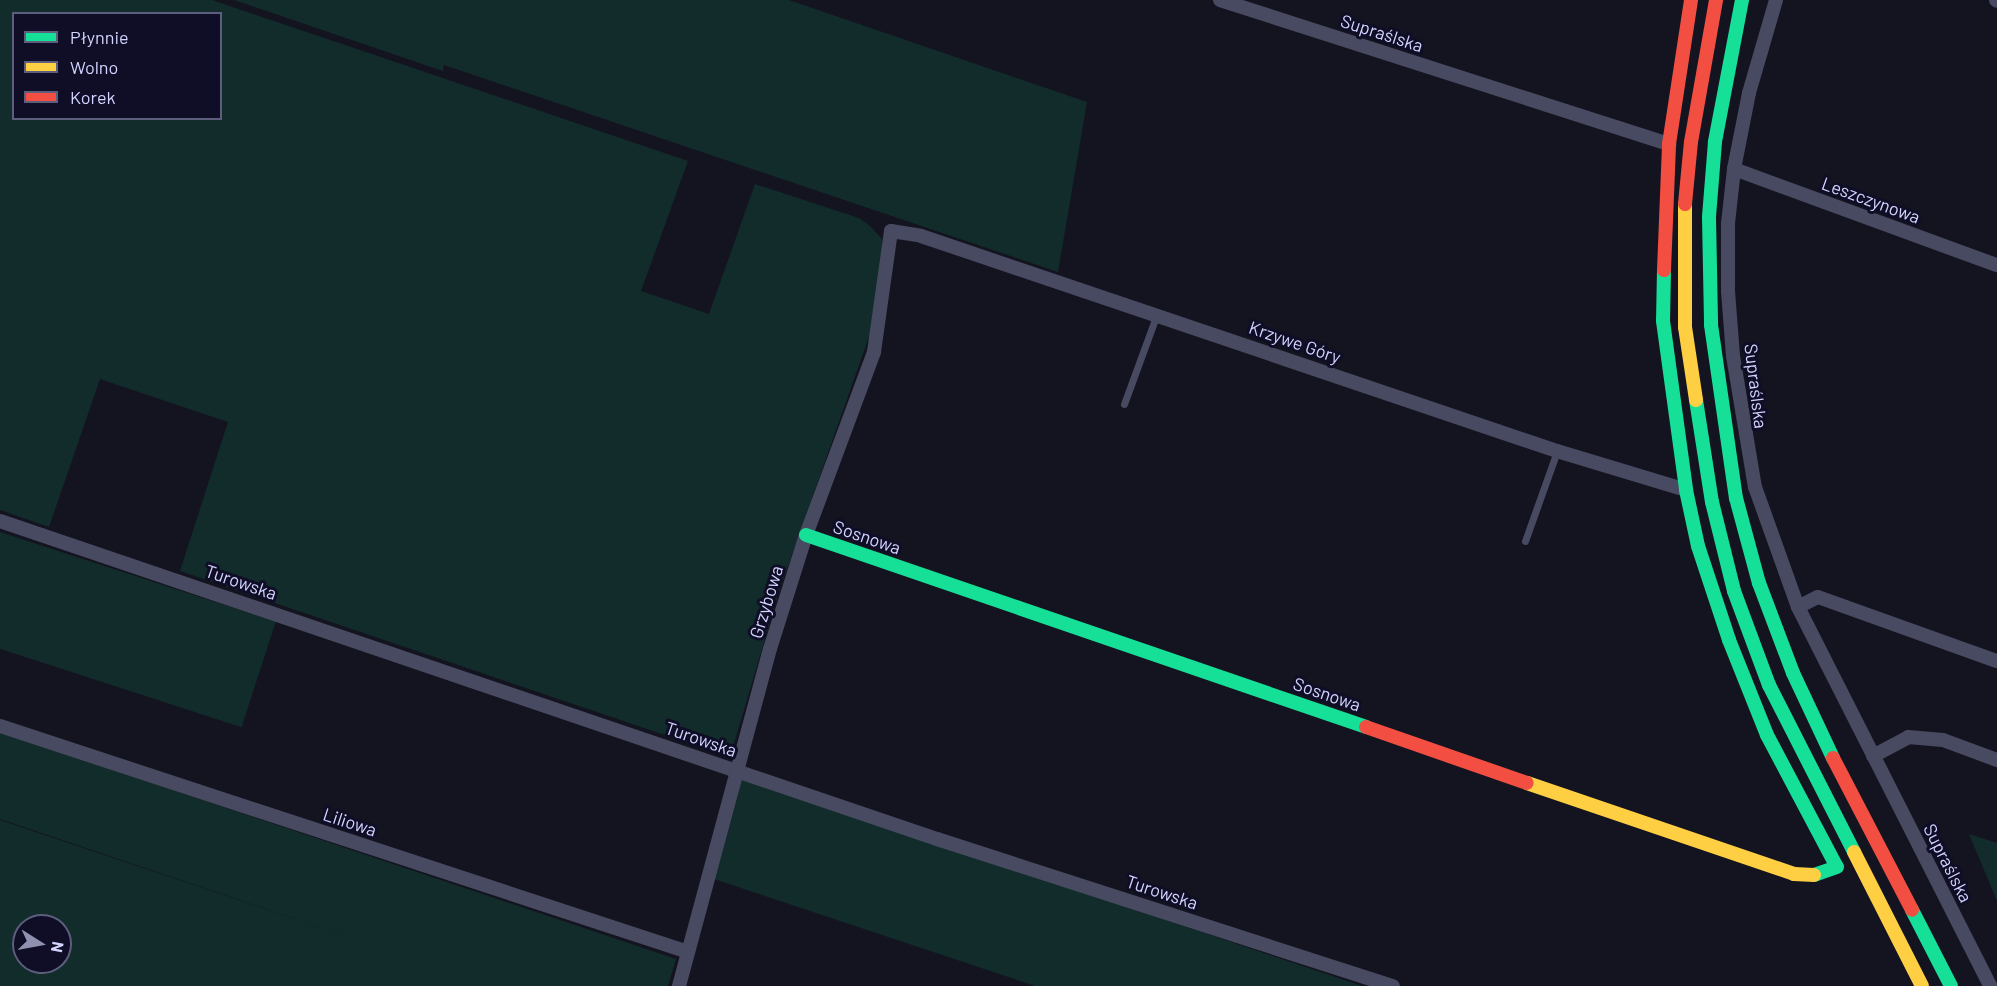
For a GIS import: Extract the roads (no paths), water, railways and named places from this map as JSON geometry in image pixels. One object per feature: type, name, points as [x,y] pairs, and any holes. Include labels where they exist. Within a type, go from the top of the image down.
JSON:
[{"type":"main road","points":[[1686,490],[1663,321],[1669,144],[1691,0]]},
{"type":"main road","points":[[1716,0],[1691,142],[1684,213],[1685,327],[1712,502],[1734,591],[1769,685],[1922,986]]},
{"type":"main road","points":[[1742,0],[1715,141],[1708,217],[1711,325],[1736,498],[1759,583],[1793,673],[1838,769],[1952,986]]},
{"type":"main road","name":"Sosnowa","points":[[806,535],[1794,874],[1812,876],[1837,867],[1762,724],[1726,630],[1698,546],[1686,490]]},
{"type":"street","name":"Supraślska","points":[[1221,0],[1669,144]]},
{"type":"street","name":"Supraślska","points":[[1776,0],[1749,93],[1734,169],[1728,291],[1743,430],[1755,487],[1798,607],[1989,986]]},
{"type":"street","name":"Leszczynowa","points":[[1734,169],[1997,265]]},
{"type":"street","name":"Krzywe Góry","points":[[891,231],[921,236],[1557,451],[1686,490]]},
{"type":"street","name":"Grzybowa","points":[[679,986],[737,771],[806,535],[874,352],[891,231]]},
{"type":"street","name":"Turowska","points":[[0,521],[737,771],[1393,986]]},
{"type":"street","points":[[1798,607],[1818,597],[1997,661]]},
{"type":"street","name":"Liliowa","points":[[0,726],[688,952]]},
{"type":"street","points":[[1873,756],[1908,737],[1943,740],[1997,760]]},
{"type":"lane","points":[[1124,404],[1157,314]]},
{"type":"lane","points":[[1525,541],[1557,451]]}]
